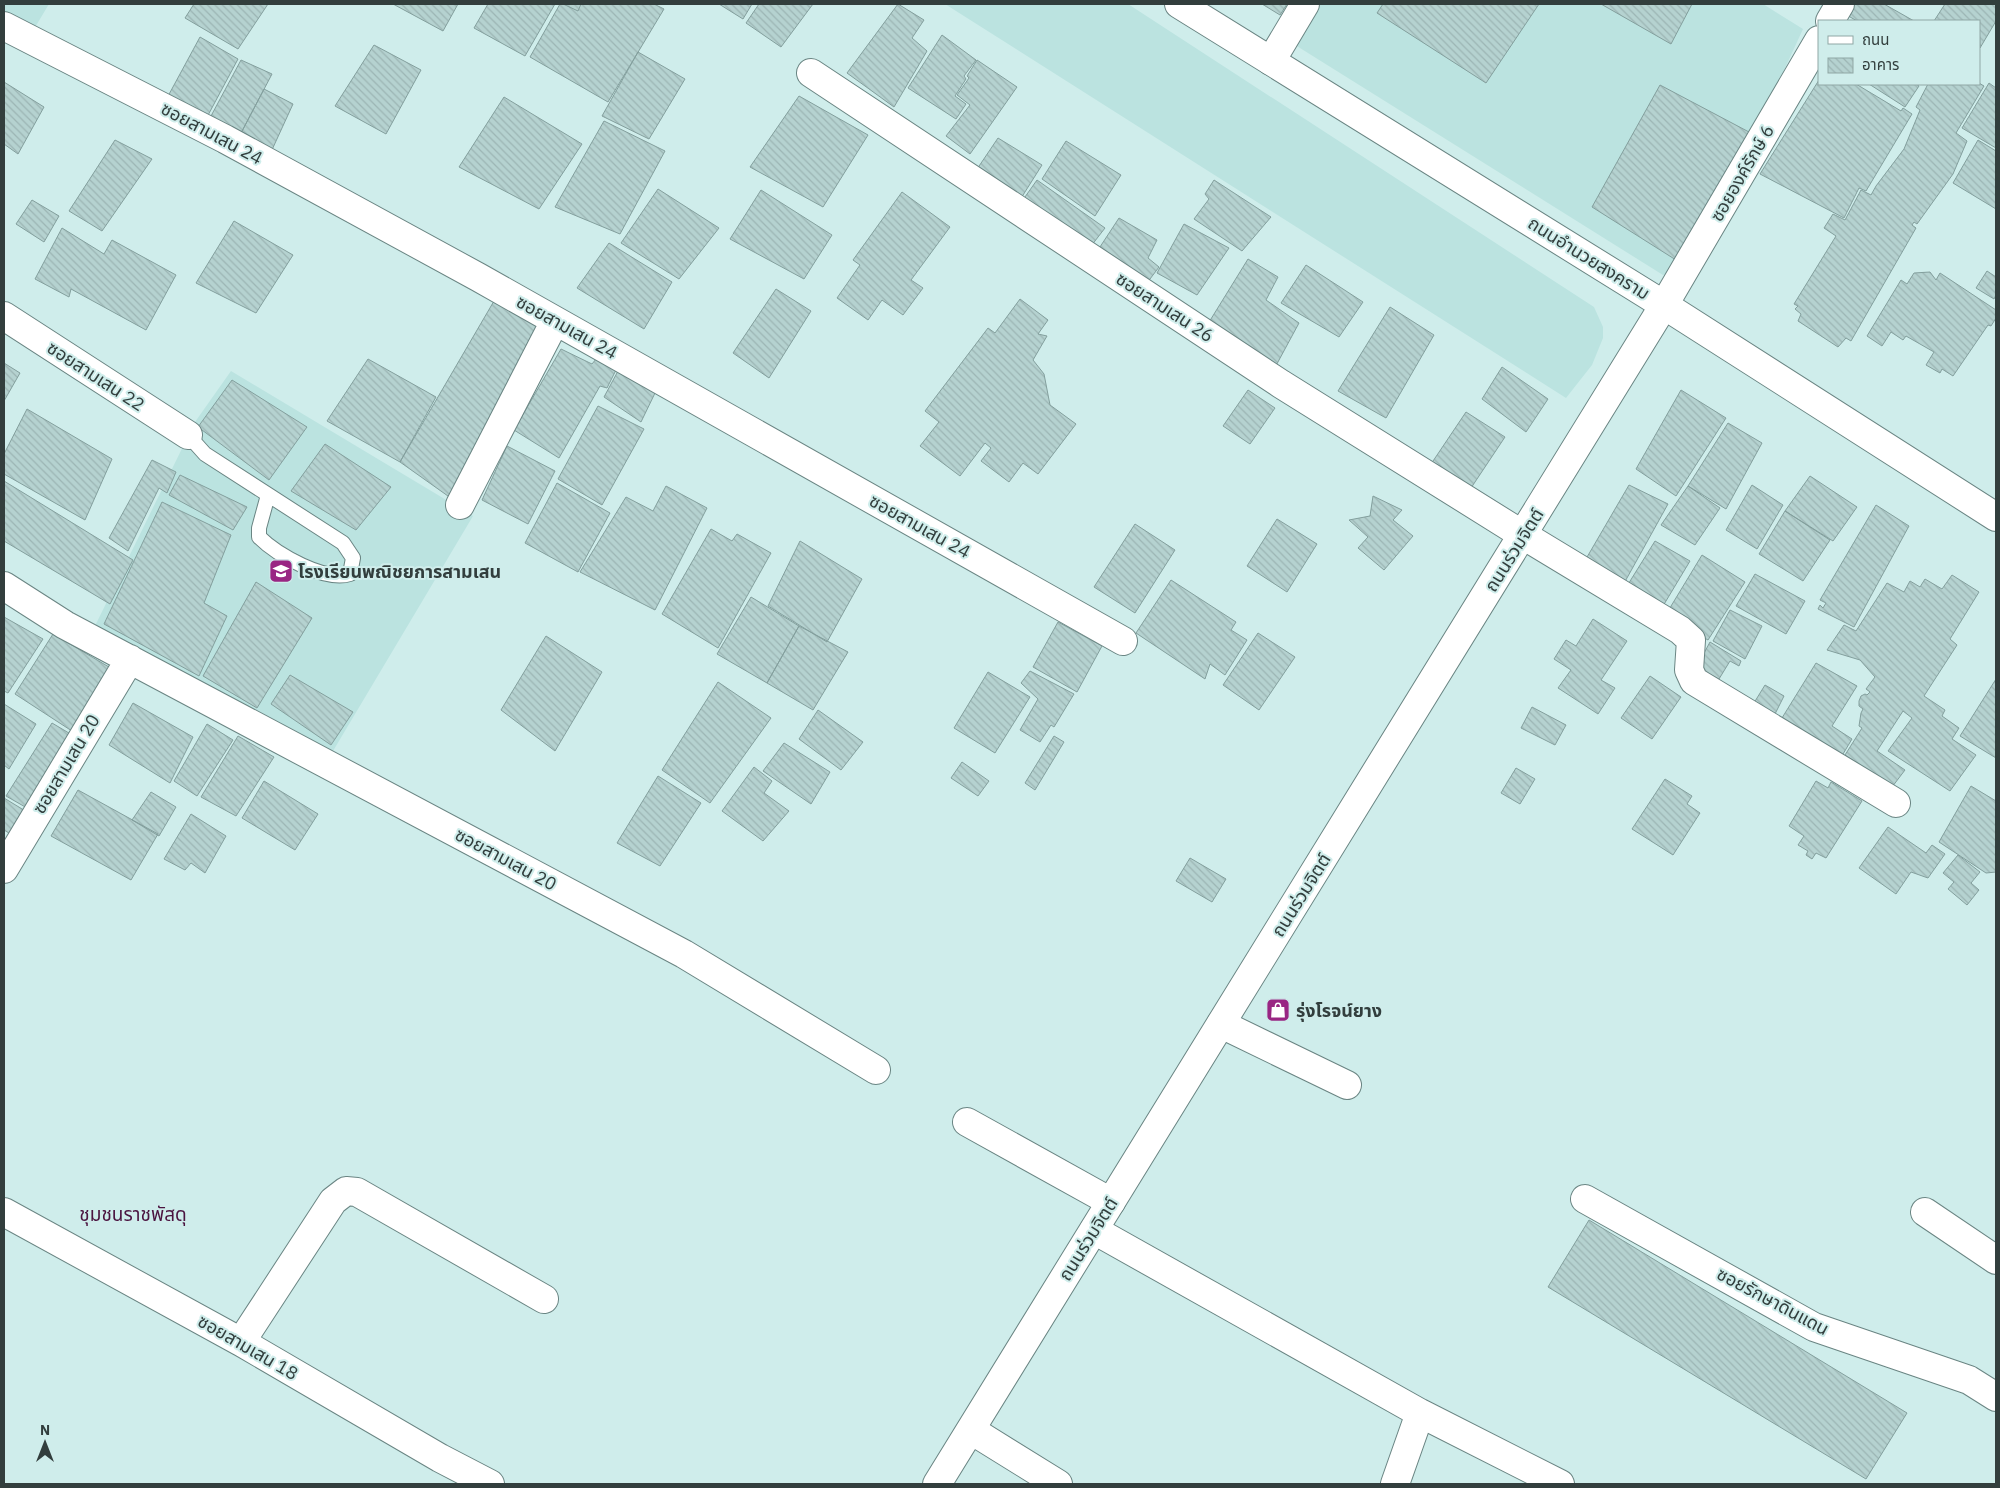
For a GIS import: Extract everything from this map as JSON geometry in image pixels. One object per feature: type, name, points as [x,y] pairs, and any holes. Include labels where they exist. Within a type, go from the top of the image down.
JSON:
[{"type":"street","name":"ถนนอำนวยสงคราม","points":[[1179,4],[1664,305],[1996,517]]},
{"type":"street","points":[[1271,61],[1305,4]]},
{"type":"street","points":[[1831,20],[1840,4]]},
{"type":"street","name":"ซอยสามเสน 24","points":[[4,26],[224,139],[556,321],[1123,641]]},
{"type":"street","name":"ซอยองค์รักษ์ 6","points":[[1664,305],[1818,42]]},
{"type":"street","name":"ซอยสามเสน 26","points":[[810,73],[1281,384],[1523,535],[1680,630],[1691,640],[1689,670],[1694,681],[1896,803]]},
{"type":"street","name":"ถนนร่วมจิตต์","points":[[937,1484],[1664,305]]},
{"type":"street","name":"ซอยสามเสน 22","points":[[4,316],[188,435]]},
{"type":"street","points":[[460,505],[556,321]]},
{"type":"street","name":"ซอยสามเสน 20","points":[[4,586],[65,625],[684,954],[876,1070]]},
{"type":"street","name":"ซอยสามเสน 20","points":[[4,869],[130,659]]},
{"type":"street","points":[[1221,1024],[1347,1085]]},
{"type":"street","points":[[967,1122],[1111,1202]]},
{"type":"street","points":[[241,1342],[333,1201],[346,1191],[357,1192],[544,1299]]},
{"type":"street","name":"ซอยรักษาดินแดน","points":[[1585,1199],[1814,1327],[1969,1380],[1996,1397]]},
{"type":"street","name":"ซอยสามเสน 18","points":[[4,1212],[241,1342],[440,1458],[490,1484]]},
{"type":"street","points":[[1926,1212],[1996,1260]]},
{"type":"street","points":[[1094,1230],[1420,1412],[1560,1484]]},
{"type":"street","points":[[1395,1484],[1420,1412]]},
{"type":"street","points":[[971,1430],[1058,1484]]},
{"type":"lane","points":[[188,435],[205,454],[268,495],[343,544],[353,558],[350,574],[342,576],[316,571],[268,546],[259,537],[259,528],[268,495]]},
{"type":"shaded area","points":[[4,4],[49,4],[34,29],[4,15]]},
{"type":"shaded area","points":[[945,4],[1128,4],[1594,307],[1603,327],[1603,338],[1592,365],[1566,398]]},
{"type":"shaded area","points":[[1293,4],[1763,4],[1803,29],[1694,266],[1663,275],[1276,33]]},
{"type":"shaded area","name":"โรงเรียนพณิชยการสามเสน","points":[[231,371],[473,516],[333,751],[95,626],[195,422]]},
{"type":"building","points":[[194,4],[268,4],[238,49],[185,18]]},
{"type":"building","points":[[393,4],[458,4],[443,31]]},
{"type":"building","points":[[488,4],[555,4],[525,56],[474,28]]},
{"type":"building","points":[[560,4],[654,4],[664,9],[608,102],[530,57]]},
{"type":"building","points":[[563,4],[581,4],[578,11]]},
{"type":"building","points":[[719,4],[752,4],[743,19]]},
{"type":"building","points":[[759,4],[813,4],[781,47],[746,23]]},
{"type":"building","points":[[898,4],[924,20],[912,38],[927,51],[894,107],[847,73]]},
{"type":"building","points":[[1262,4],[1287,4],[1280,15]]},
{"type":"building","points":[[1383,4],[1539,4],[1486,83],[1377,13]]},
{"type":"building","points":[[1601,4],[1692,4],[1671,44]]},
{"type":"building","points":[[1851,4],[1884,4],[1912,20],[1855,20],[1845,14]]},
{"type":"building","points":[[1945,4],[1996,4],[1996,21],[1980,48],[1980,20],[1935,20]]},
{"type":"building","points":[[942,35],[976,60],[964,76],[966,79],[955,96],[966,104],[956,119],[908,88]]},
{"type":"building","points":[[200,37],[238,59],[206,119],[167,98]]},
{"type":"building","points":[[374,45],[421,70],[386,134],[335,106]]},
{"type":"building","points":[[638,52],[685,79],[649,139],[602,116]]},
{"type":"building","points":[[241,60],[272,74],[240,135],[211,116]]},
{"type":"building","points":[[977,60],[1017,87],[970,154],[946,136],[970,105],[957,95],[969,78],[967,76]]},
{"type":"building","points":[[4,82],[44,107],[18,154],[4,144]]},
{"type":"building","points":[[1818,82],[1818,85],[1858,85],[1901,111],[1903,108],[1912,114],[1866,191],[1859,188],[1844,218],[1760,174]]},
{"type":"building","points":[[1989,83],[1996,88],[1996,148],[1962,128]]},
{"type":"building","points":[[1980,84],[1984,86],[1956,133],[1967,141],[1953,174],[1917,224],[1914,222],[1912,225],[1916,228],[1851,341],[1846,338],[1838,347],[1798,321],[1801,314],[1795,309],[1798,306],[1794,304],[1836,236],[1824,228],[1833,214],[1845,220],[1861,190],[1871,195],[1904,149],[1920,110],[1916,107],[1927,85]]},
{"type":"building","points":[[1660,85],[1749,132],[1676,260],[1592,207]]},
{"type":"building","points":[[1871,85],[1918,85],[1919,86],[1905,107]]},
{"type":"building","points":[[264,89],[293,104],[271,152],[240,135]]},
{"type":"building","points":[[799,96],[868,135],[823,207],[750,167]]},
{"type":"building","points":[[504,97],[582,144],[539,209],[459,167]]},
{"type":"building","points":[[604,121],[665,151],[620,234],[555,207]]},
{"type":"building","points":[[998,138],[1042,165],[1018,203],[973,175]]},
{"type":"building","points":[[115,140],[152,159],[102,231],[69,211]]},
{"type":"building","points":[[1978,140],[1996,151],[1996,209],[1953,183]]},
{"type":"building","points":[[1066,141],[1121,175],[1095,216],[1042,179]]},
{"type":"building","points":[[1037,180],[1105,228],[1088,250],[1020,204]]},
{"type":"building","points":[[1214,180],[1271,217],[1242,251],[1194,219],[1209,199],[1205,194]]},
{"type":"building","points":[[658,189],[719,228],[679,279],[621,243]]},
{"type":"building","points":[[761,190],[832,235],[804,279],[730,239]]},
{"type":"building","points":[[902,192],[950,227],[911,280],[923,288],[903,315],[882,300],[868,320],[837,298],[860,265],[853,260]]},
{"type":"building","points":[[32,200],[59,216],[44,242],[16,224]]},
{"type":"building","points":[[1119,218],[1157,240],[1148,258],[1159,267],[1144,287],[1096,253]]},
{"type":"building","points":[[234,221],[293,255],[256,313],[196,283]]},
{"type":"building","points":[[1184,224],[1229,248],[1197,295],[1157,273]]},
{"type":"building","points":[[62,228],[104,254],[112,240],[176,275],[146,330],[71,289],[69,297],[35,279]]},
{"type":"building","points":[[609,243],[672,282],[644,329],[577,288]]},
{"type":"building","points":[[1248,259],[1278,277],[1266,300],[1299,323],[1272,373],[1206,327]]},
{"type":"building","points":[[1306,265],[1363,302],[1339,337],[1281,303]]},
{"type":"building","points":[[1987,271],[1996,277],[1996,295],[1994,299],[1976,288]]},
{"type":"building","points":[[1930,272],[1936,280],[1940,273],[1996,310],[1996,318],[1991,326],[1988,325],[1953,376],[1942,369],[1940,373],[1926,365],[1934,352],[1906,336],[1903,340],[1891,332],[1882,346],[1867,336],[1901,280],[1907,284],[1914,273]]},
{"type":"building","points":[[776,289],[811,311],[769,378],[733,353]]},
{"type":"building","points":[[1020,299],[1048,320],[1038,334],[1047,336],[1033,360],[1044,374],[1050,405],[1076,424],[1038,474],[1023,463],[1009,482],[981,461],[991,448],[985,443],[960,476],[920,446],[939,422],[925,411],[988,328],[995,333]]},
{"type":"building","points":[[494,301],[543,326],[455,501],[400,462]]},
{"type":"building","points":[[1390,307],[1434,335],[1386,418],[1338,391]]},
{"type":"building","points":[[561,349],[592,364],[596,359],[616,370],[607,388],[600,386],[559,458],[514,430]]},
{"type":"building","points":[[368,359],[436,397],[400,462],[327,421]]},
{"type":"building","points":[[4,363],[20,373],[4,401]]},
{"type":"building","points":[[1502,367],[1548,399],[1526,432],[1482,399]]},
{"type":"building","points":[[618,371],[656,391],[641,422],[604,397]]},
{"type":"building","points":[[232,380],[307,427],[269,480],[198,427]]},
{"type":"building","points":[[1248,390],[1275,408],[1250,444],[1223,426]]},
{"type":"building","points":[[1681,390],[1726,418],[1676,496],[1636,469]]},
{"type":"building","points":[[598,406],[644,429],[602,505],[558,479]]},
{"type":"building","points":[[27,409],[112,459],[85,520],[4,474],[4,454]]},
{"type":"building","points":[[1466,412],[1505,437],[1469,491],[1429,467]]},
{"type":"building","points":[[1728,423],[1762,443],[1726,509],[1688,486]]},
{"type":"building","points":[[325,444],[391,487],[356,530],[291,491]]},
{"type":"building","points":[[507,446],[555,471],[528,524],[482,500]]},
{"type":"building","points":[[152,460],[176,472],[167,493],[159,488],[128,551],[109,538]]},
{"type":"building","points":[[180,475],[247,507],[233,530],[169,495]]},
{"type":"building","points":[[1810,476],[1857,507],[1833,541],[1785,511]]},
{"type":"building","points":[[4,481],[133,560],[110,604],[4,541]]},
{"type":"building","points":[[557,483],[610,513],[578,572],[525,543]]},
{"type":"building","points":[[1629,485],[1668,504],[1622,587],[1583,564]]},
{"type":"building","points":[[1752,485],[1783,505],[1757,549],[1726,530]]},
{"type":"building","points":[[666,486],[707,508],[655,610],[580,572],[626,497],[653,511]]},
{"type":"building","points":[[1688,486],[1720,508],[1695,545],[1661,525]]},
{"type":"building","points":[[1373,496],[1402,510],[1393,520],[1413,536],[1384,570],[1358,548],[1368,537],[1349,520],[1370,516]]},
{"type":"building","points":[[162,502],[231,535],[204,603],[227,616],[199,676],[104,624]]},
{"type":"building","points":[[1876,505],[1909,526],[1854,627],[1818,609],[1820,605],[1823,608],[1826,603],[1820,600]]},
{"type":"building","points":[[1785,511],[1830,540],[1803,581],[1759,554]]},
{"type":"building","points":[[1277,519],[1317,544],[1287,592],[1247,566]]},
{"type":"building","points":[[1135,524],[1175,550],[1135,613],[1094,587]]},
{"type":"building","points":[[711,529],[732,541],[737,534],[771,553],[718,648],[662,614]]},
{"type":"building","points":[[800,541],[862,579],[827,642],[768,606]]},
{"type":"building","points":[[1655,541],[1690,561],[1663,606],[1627,586]]},
{"type":"building","points":[[1702,555],[1745,582],[1708,640],[1665,616]]},
{"type":"building","points":[[1755,574],[1805,601],[1786,634],[1736,606]]},
{"type":"building","points":[[1952,575],[1979,592],[1950,639],[1957,645],[1924,696],[1945,710],[1942,716],[1959,728],[1952,739],[1976,755],[1950,791],[1888,751],[1912,718],[1903,711],[1877,751],[1905,770],[1889,791],[1861,776],[1866,769],[1845,755],[1862,728],[1859,726],[1863,709],[1859,706],[1859,701],[1861,696],[1867,695],[1870,692],[1866,689],[1875,677],[1860,660],[1827,650],[1844,625],[1856,631],[1887,583],[1904,592],[1910,581],[1920,587],[1925,579],[1942,589]]},
{"type":"building","points":[[1171,580],[1236,622],[1231,630],[1247,640],[1225,675],[1210,664],[1205,679],[1136,633]]},
{"type":"building","points":[[256,582],[312,618],[257,708],[203,676]]},
{"type":"building","points":[[751,597],[799,626],[767,683],[717,654]]},
{"type":"building","points":[[1730,610],[1762,626],[1745,659],[1713,641]]},
{"type":"building","points":[[4,617],[43,639],[8,693],[4,691]]},
{"type":"building","points":[[1593,619],[1627,641],[1601,680],[1615,688],[1598,714],[1558,688],[1571,670],[1554,659],[1566,640],[1576,646]]},
{"type":"building","points":[[1058,622],[1102,646],[1077,692],[1033,667]]},
{"type":"building","points":[[799,626],[848,652],[813,710],[767,683]]},
{"type":"building","points":[[1258,633],[1295,657],[1259,710],[1223,685]]},
{"type":"building","points":[[53,634],[114,670],[75,733],[15,694]]},
{"type":"building","points":[[546,636],[602,672],[555,751],[501,710]]},
{"type":"building","points":[[1710,642],[1741,661],[1739,666],[1730,661],[1719,679],[1696,668]]},
{"type":"building","points":[[1816,663],[1857,686],[1832,726],[1852,739],[1837,764],[1777,726]]},
{"type":"building","points":[[1030,671],[1074,694],[1054,727],[1051,725],[1040,742],[1020,730],[1038,699],[1021,683]]},
{"type":"building","points":[[988,672],[1030,697],[995,753],[954,728]]},
{"type":"building","points":[[290,675],[353,712],[331,745],[271,704]]},
{"type":"building","points":[[1650,676],[1681,697],[1652,739],[1621,718]]},
{"type":"building","points":[[1996,679],[1996,758],[1960,736]]},
{"type":"building","points":[[718,682],[771,718],[710,803],[662,770]]},
{"type":"building","points":[[1765,685],[1784,696],[1770,724],[1749,711]]},
{"type":"building","points":[[133,703],[193,737],[170,783],[109,745]]},
{"type":"building","points":[[4,704],[36,724],[9,769],[4,765]]},
{"type":"building","points":[[1532,707],[1566,725],[1555,745],[1521,728]]},
{"type":"building","points":[[818,710],[863,742],[841,770],[799,739]]},
{"type":"building","points":[[52,723],[79,739],[34,812],[6,796]]},
{"type":"building","points":[[207,724],[233,740],[197,796],[174,781]]},
{"type":"building","points":[[238,736],[274,757],[236,816],[201,797]]},
{"type":"building","points":[[1054,736],[1064,742],[1035,790],[1025,783]]},
{"type":"building","points":[[784,743],[830,772],[811,804],[763,771]]},
{"type":"building","points":[[962,762],[989,781],[978,796],[951,778]]},
{"type":"building","points":[[754,767],[772,781],[764,793],[789,811],[763,841],[722,811]]},
{"type":"building","points":[[1516,768],[1535,779],[1520,804],[1501,793]]},
{"type":"building","points":[[658,776],[701,803],[660,866],[617,843]]},
{"type":"building","points":[[1665,779],[1692,796],[1687,804],[1700,813],[1673,855],[1632,829]]},
{"type":"building","points":[[264,781],[318,814],[295,850],[242,818]]},
{"type":"building","points":[[1816,781],[1828,788],[1831,782],[1862,801],[1826,858],[1816,853],[1812,859],[1806,855],[1808,851],[1798,845],[1804,836],[1789,826]]},
{"type":"building","points":[[1971,786],[1996,801],[1996,872],[1986,873],[1939,842]]},
{"type":"building","points":[[78,790],[158,834],[131,880],[51,836]]},
{"type":"building","points":[[151,792],[176,807],[159,836],[132,820]]},
{"type":"building","points":[[4,798],[32,815],[17,838],[4,830]]},
{"type":"building","points":[[191,814],[226,836],[205,873],[191,863],[185,870],[164,859]]},
{"type":"building","points":[[1888,827],[1926,853],[1932,845],[1945,854],[1928,878],[1911,872],[1896,894],[1859,868]]},
{"type":"building","points":[[1958,855],[1980,872],[1971,883],[1979,890],[1967,905],[1948,889],[1954,882],[1943,873]]},
{"type":"building","points":[[1190,858],[1226,879],[1212,902],[1176,881]]},
{"type":"building","points":[[1589,1220],[1907,1413],[1866,1479],[1548,1287]]},
{"type":"place","name":"โรงเรียนพณิชยการสามเสน","points":[[281,571]]},
{"type":"place","name":"รุ่งโรจน์ยาง","points":[[1278,1010]]},
{"type":"district","name":"ชุมชนราชพัสดุ","points":[[133,1214]]}]
